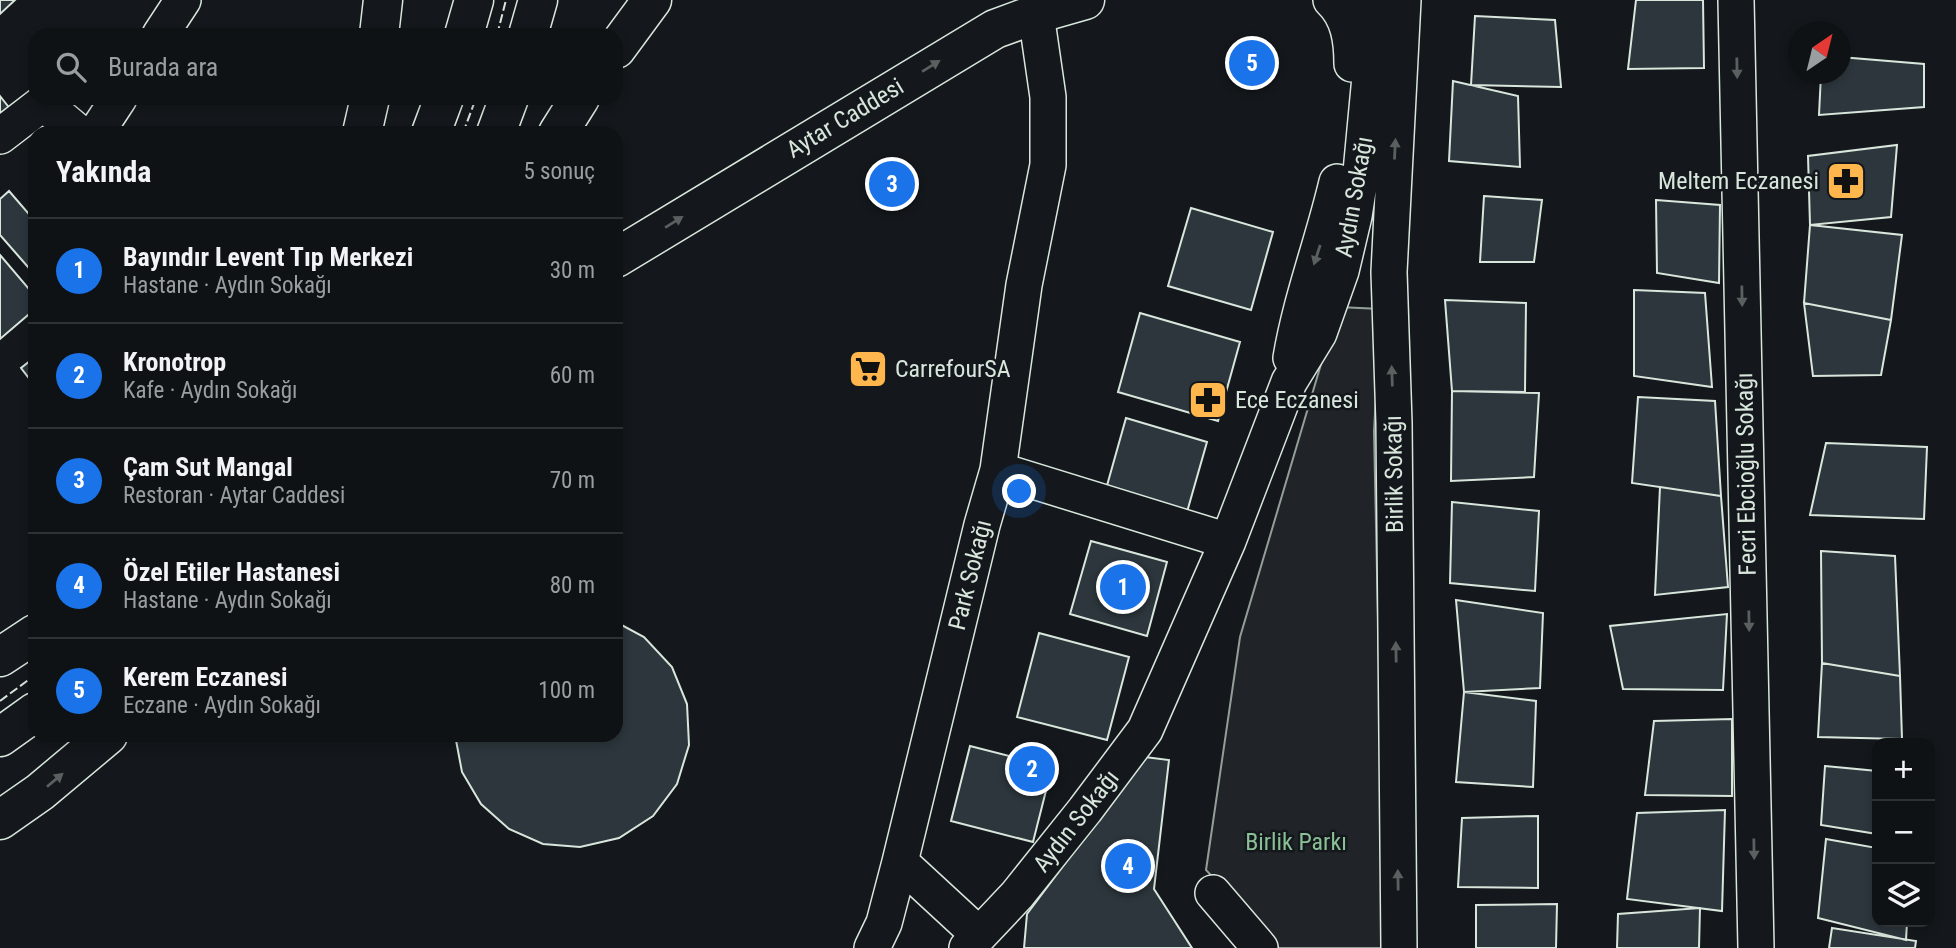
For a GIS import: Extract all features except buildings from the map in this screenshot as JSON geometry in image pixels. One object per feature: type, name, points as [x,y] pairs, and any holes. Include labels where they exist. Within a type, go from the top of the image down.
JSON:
[{"type":"main road","points":[[380,28],[383,0]]},
{"type":"main road","points":[[466,28],[474,0]]},
{"type":"main road","points":[[530,28],[538,0]]},
{"type":"main road","points":[[623,39],[652,0]]},
{"type":"main road","name":"Aytar Caddesi","points":[[623,254],[995,29],[1085,0]]},
{"type":"main road","points":[[364,126],[368,105]]},
{"type":"main road","points":[[434,126],[441,105]]},
{"type":"main road","points":[[499,126],[506,105]]},
{"type":"main road","points":[[562,126],[576,105]]},
{"type":"main road","points":[[0,737],[28,717]]},
{"type":"main road","points":[[0,820],[40,792],[100,742]]},
{"type":"street","points":[[165,28],[183,0]]},
{"type":"street","name":"Aydın Sokağı","points":[[1289,382],[1297,327],[1327,224],[1339,174],[1347,121],[1352,47],[1349,29],[1332,0]]},
{"type":"street","name":"Aydın Sokağı","points":[[973,941],[1007,886],[1134,723],[1160,698],[1228,541],[1289,382],[1320,333],[1341,271],[1354,216],[1367,122],[1370,77],[1368,0]]},
{"type":"street","name":"Birlik Sokağı","points":[[1399,948],[1394,423],[1389,272],[1403,0]]},
{"type":"street","name":"Fecri Ebcioğlu Sokağı","points":[[1736,0],[1756,948]]},
{"type":"street","name":"Park Sokağı","points":[[872,948],[884,923],[982,524],[998,470],[1024,285],[1048,165],[1048,97],[1036,14]]},
{"type":"street","points":[[0,136],[40,105]]},
{"type":"street","points":[[45,105],[71,126]]},
{"type":"street","points":[[101,126],[114,105]]},
{"type":"street","points":[[1341,271],[1389,272]]},
{"type":"street","points":[[998,470],[1228,541]]},
{"type":"street","points":[[900,862],[973,941]]},
{"type":"street","points":[[1213,893],[1260,948]]},
{"type":"green space","name":"Birlik Parkı","points":[[1338,307],[1381,309],[1374,431],[1385,948],[1279,948],[1206,870],[1240,637]]},
{"type":"fence","points":[[499,28],[506,0]]},
{"type":"fence","points":[[466,126],[473,105]]},
{"type":"fence","points":[[0,701],[28,680]]},
{"type":"place","name":"Kerem Eczanesi","points":[[1252,63]]},
{"type":"place","name":"Meltem Eczanesi","points":[[1846,181]]},
{"type":"place","name":"Çam Sut Mangal","points":[[892,184]]},
{"type":"place","name":"CarrefourSA","points":[[868,369]]},
{"type":"place","name":"Ece Eczanesi","points":[[1208,400]]},
{"type":"place","name":"Bayındır Levent Tıp Merkezi","points":[[1123,587]]},
{"type":"place","name":"Kronotrop","points":[[1032,769]]},
{"type":"place","name":"Özel Etiler Hastanesi","points":[[1128,866]]}]
